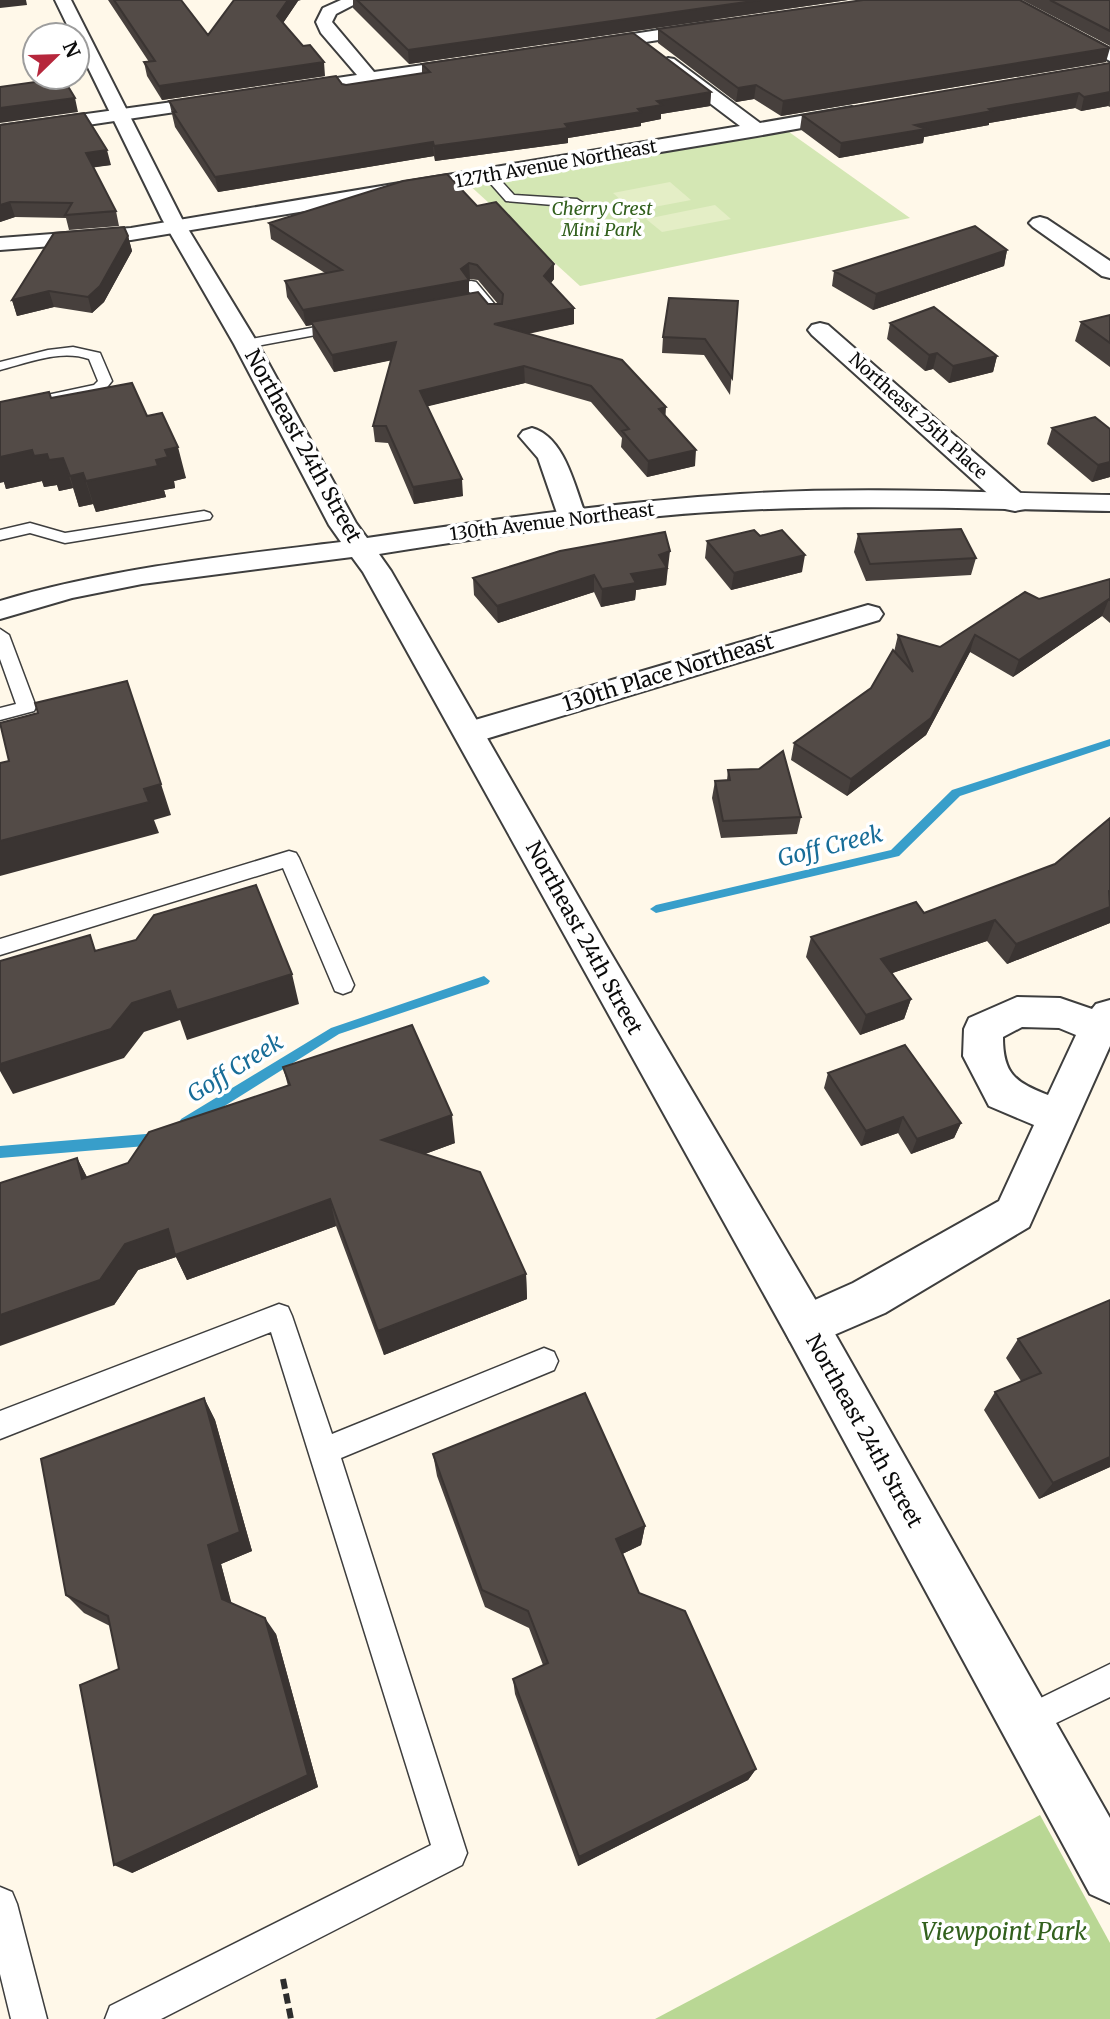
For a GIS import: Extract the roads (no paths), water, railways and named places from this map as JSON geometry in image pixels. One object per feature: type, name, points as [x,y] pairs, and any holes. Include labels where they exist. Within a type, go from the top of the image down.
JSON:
[{"type":"street","name":"Northeast 24th Street","points":[[63,0],[176,227],[246,344],[314,475],[359,548],[377,571],[806,1326],[1110,1874]]},
{"type":"street","points":[[355,0],[329,10],[324,22],[369,78]]},
{"type":"street","points":[[1005,0],[1110,56]]},
{"type":"street","points":[[570,48],[726,25]]},
{"type":"street","points":[[636,38],[757,130]]},
{"type":"street","points":[[274,92],[490,60]]},
{"type":"street","points":[[0,132],[246,96]]},
{"type":"street","name":"127th Avenue Northeast","points":[[0,244],[131,234],[866,111]]},
{"type":"street","points":[[1040,223],[1110,271]]},
{"type":"street","name":"Northeast 25th Place","points":[[820,330],[1015,503]]},
{"type":"street","points":[[532,436],[550,456],[572,516]]},
{"type":"street","name":"130th Avenue Northeast","points":[[0,610],[67,590],[142,575],[359,548],[572,516],[792,500],[1110,503]]},
{"type":"street","name":"130th Place Northeast","points":[[469,733],[868,614]]},
{"type":"street","points":[[806,1326],[869,1298],[1014,1214],[1105,1021],[1060,1013],[1017,1012],[983,1030],[983,1056],[1003,1094],[1058,1117]]},
{"type":"lane","points":[[489,175],[510,198],[577,202]]},
{"type":"lane","points":[[471,285],[476,301],[496,315]]},
{"type":"lane","points":[[246,344],[353,324]]},
{"type":"lane","points":[[0,366],[71,351],[86,352],[95,356],[105,381],[99,388],[0,409]]},
{"type":"lane","points":[[0,535],[30,528],[65,538],[204,516]]},
{"type":"lane","points":[[0,635],[27,707],[0,714]]},
{"type":"lane","points":[[0,947],[289,858],[342,985]]},
{"type":"lane","points":[[0,1425],[279,1316],[450,1853],[123,2019]]},
{"type":"lane","points":[[324,1451],[544,1361]]},
{"type":"lane","points":[[1025,1722],[1110,1680]]},
{"type":"lane","points":[[0,1905],[29,2019]]},
{"type":"waterway","name":"Goff Creek","points":[[656,909],[895,853],[956,793],[1110,742]]},
{"type":"waterway","name":"Goff Creek","points":[[186,1123],[335,1031],[484,981]]},
{"type":"waterway","name":"Goff Creek","points":[[0,1152],[158,1139]]},
{"type":"park label","name":"Cherry Crest Mini Park","points":[[602,220]]},
{"type":"park label","name":"Viewpoint Park","points":[[1004,1932]]}]
